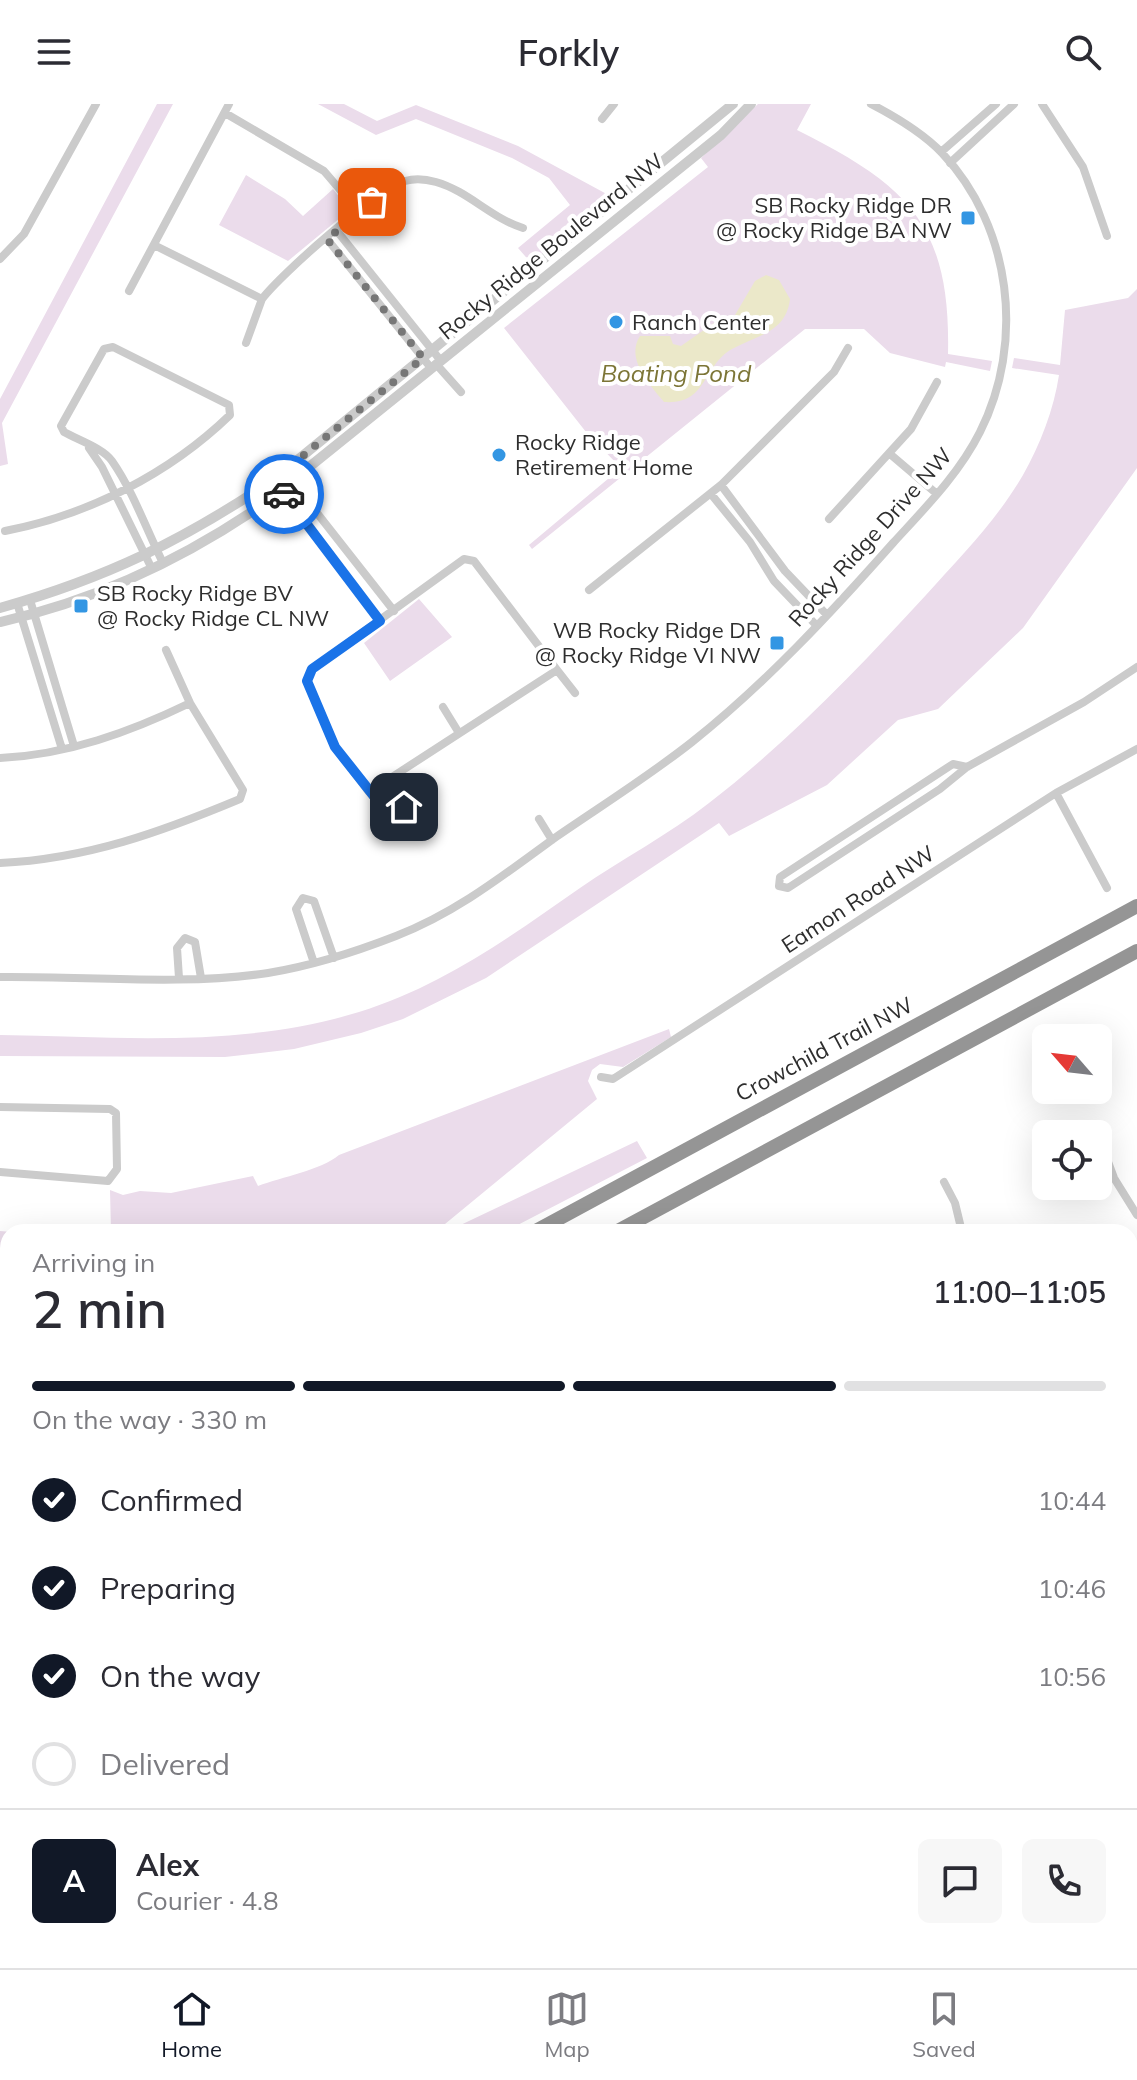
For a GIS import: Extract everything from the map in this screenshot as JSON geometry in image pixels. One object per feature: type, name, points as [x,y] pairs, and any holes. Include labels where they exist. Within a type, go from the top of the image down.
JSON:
[{"type":"highway","name":"Crowchild Trail NW","points":[[549,1224],[1137,906]]},
{"type":"highway","points":[[631,1224],[1137,951]]},
{"type":"street","points":[[0,259],[24,234],[96,104]]},
{"type":"street","points":[[129,291],[229,104]]},
{"type":"street","points":[[602,119],[614,104]]},
{"type":"street","name":"Rocky Ridge Boulevard NW","points":[[0,608],[30,600],[145,557],[214,519],[273,480],[733,104]]},
{"type":"street","name":"Rocky Ridge Boulevard NW","points":[[0,622],[35,614],[152,569],[216,535],[281,491],[714,141],[751,104]]},
{"type":"street","name":"Rocky Ridge Drive NW","points":[[0,977],[201,978],[266,973],[334,958],[439,918],[692,742],[817,626],[966,458],[989,415],[1003,368],[1006,334],[1004,284],[992,237],[975,200],[941,152],[905,123],[871,104]]},
{"type":"street","points":[[941,152],[996,104]]},
{"type":"street","points":[[950,163],[1014,104]]},
{"type":"street","points":[[1042,104],[1083,167],[1107,236]]},
{"type":"street","points":[[225,113],[324,171],[359,212]]},
{"type":"street","points":[[980,118],[987,127]]},
{"type":"street","points":[[246,343],[262,299],[280,276],[359,212],[403,182],[419,179],[448,186],[506,223],[523,228]]},
{"type":"street","points":[[337,231],[433,350],[436,364]]},
{"type":"street","points":[[327,239],[423,358],[436,364],[461,392]]},
{"type":"street","points":[[154,245],[262,299]]},
{"type":"street","points":[[5,531],[34,525],[126,490],[196,449],[230,415],[229,405],[113,347],[104,349],[61,426],[64,432],[111,459],[126,490],[163,563]]},
{"type":"street","points":[[589,590],[716,489],[834,372],[848,348]]},
{"type":"street","points":[[829,519],[911,429],[937,382]]},
{"type":"street","points":[[86,444],[116,494],[152,569]]},
{"type":"street","points":[[890,454],[937,494]]},
{"type":"street","points":[[284,471],[394,611]]},
{"type":"street","points":[[273,480],[380,621]]},
{"type":"street","points":[[716,489],[761,534],[785,571],[827,615]]},
{"type":"street","points":[[716,489],[774,581],[817,626]]},
{"type":"street","points":[[750,542],[761,534]]},
{"type":"street","points":[[397,774],[412,797],[394,815],[388,814],[335,747],[307,681],[312,669],[464,559],[474,561],[575,693]]},
{"type":"street","points":[[774,581],[785,571]]},
{"type":"street","points":[[30,600],[74,746]]},
{"type":"street","points":[[17,603],[62,749]]},
{"type":"street","points":[[0,863],[96,852],[148,837],[240,799],[243,790],[190,703],[166,650]]},
{"type":"street","points":[[967,767],[953,764],[780,877],[779,886],[788,888],[940,789],[967,767],[1084,702],[1137,667]]},
{"type":"street","points":[[369,792],[557,670]]},
{"type":"street","points":[[0,758],[40,756],[135,729],[190,703]]},
{"type":"street","points":[[443,707],[459,733]]},
{"type":"street","name":"Eamon Road NW","points":[[601,1077],[613,1079],[1056,793],[1137,749]]},
{"type":"street","points":[[1056,793],[1107,888]]},
{"type":"street","points":[[539,819],[552,840]]},
{"type":"street","points":[[314,963],[296,909],[303,898],[314,901],[334,958]]},
{"type":"street","points":[[179,978],[177,948],[185,938],[195,942],[201,978]]},
{"type":"street","points":[[0,1107],[110,1109],[116,1113],[114,1175],[108,1181],[0,1172]]},
{"type":"street","points":[[1112,1173],[1137,1215]]},
{"type":"street","points":[[944,1182],[955,1203],[960,1224]]},
{"type":"shaded area","points":[[157,104],[173,104],[2,423],[8,464],[0,466],[0,399]]},
{"type":"shaded area","points":[[318,104],[344,104],[377,121],[416,105],[518,146],[614,198],[532,264],[518,248],[570,205],[549,178],[512,158],[416,119],[376,135]]},
{"type":"shaded area","points":[[758,104],[811,104],[797,130],[867,170],[894,191],[915,214],[931,240],[941,272],[947,309],[948,354],[992,361],[990,371],[946,362],[945,367],[890,353],[864,329],[805,329],[532,549],[529,545],[621,468],[586,432],[504,328],[708,167],[701,158]]},
{"type":"shaded area","points":[[246,175],[285,199],[303,216],[333,189],[345,204],[346,213],[288,261],[219,225]]},
{"type":"shaded area","points":[[1137,289],[1137,468],[1023,628],[938,709],[898,720],[827,785],[729,836],[719,823],[486,978],[403,1019],[361,1033],[294,1049],[225,1057],[0,1056],[0,1035],[226,1036],[271,1031],[359,1012],[419,989],[474,959],[677,826],[738,780],[822,704],[926,595],[1002,507],[1041,439],[1059,375],[1012,368],[1014,358],[1060,365],[1065,310],[1128,298]]},
{"type":"shaded area","points":[[419,599],[452,637],[390,681],[364,643]]},
{"type":"shaded area","points":[[669,1029],[671,1037],[623,1067],[600,1064],[592,1070],[588,1081],[597,1099],[445,1224],[111,1224],[110,1190],[123,1195],[140,1191],[171,1193],[253,1176],[258,1186],[312,1169],[339,1155]]},
{"type":"shaded area","points":[[637,1141],[647,1158],[519,1224],[463,1224]]},
{"type":"water","name":"Boating Pond","points":[[766,275],[779,280],[790,299],[783,319],[769,332],[722,356],[697,391],[689,397],[664,402],[637,363],[636,345],[640,336],[670,336],[673,344],[681,346],[714,323],[735,315],[755,281]]},
{"type":"way so far","points":[[284,494],[273,480],[423,358],[327,239],[372,202]]},
{"type":"place","name":"SB Rocky Ridge DR @ Rocky Ridge BA NW","points":[[968,218]]},
{"type":"place","name":"Ranch Center","points":[[616,322]]},
{"type":"place","name":"Rocky Ridge Retirement Home","points":[[499,455]]},
{"type":"place","name":"SB Rocky Ridge BV @ Rocky Ridge CL NW","points":[[81,606]]},
{"type":"place","name":"WB Rocky Ridge DR @ Rocky Ridge VI NW","points":[[777,643]]},
{"type":"route","points":[[284,494],[380,621],[312,669],[307,681],[335,747],[369,792],[388,814],[394,815],[404,807]]}]
